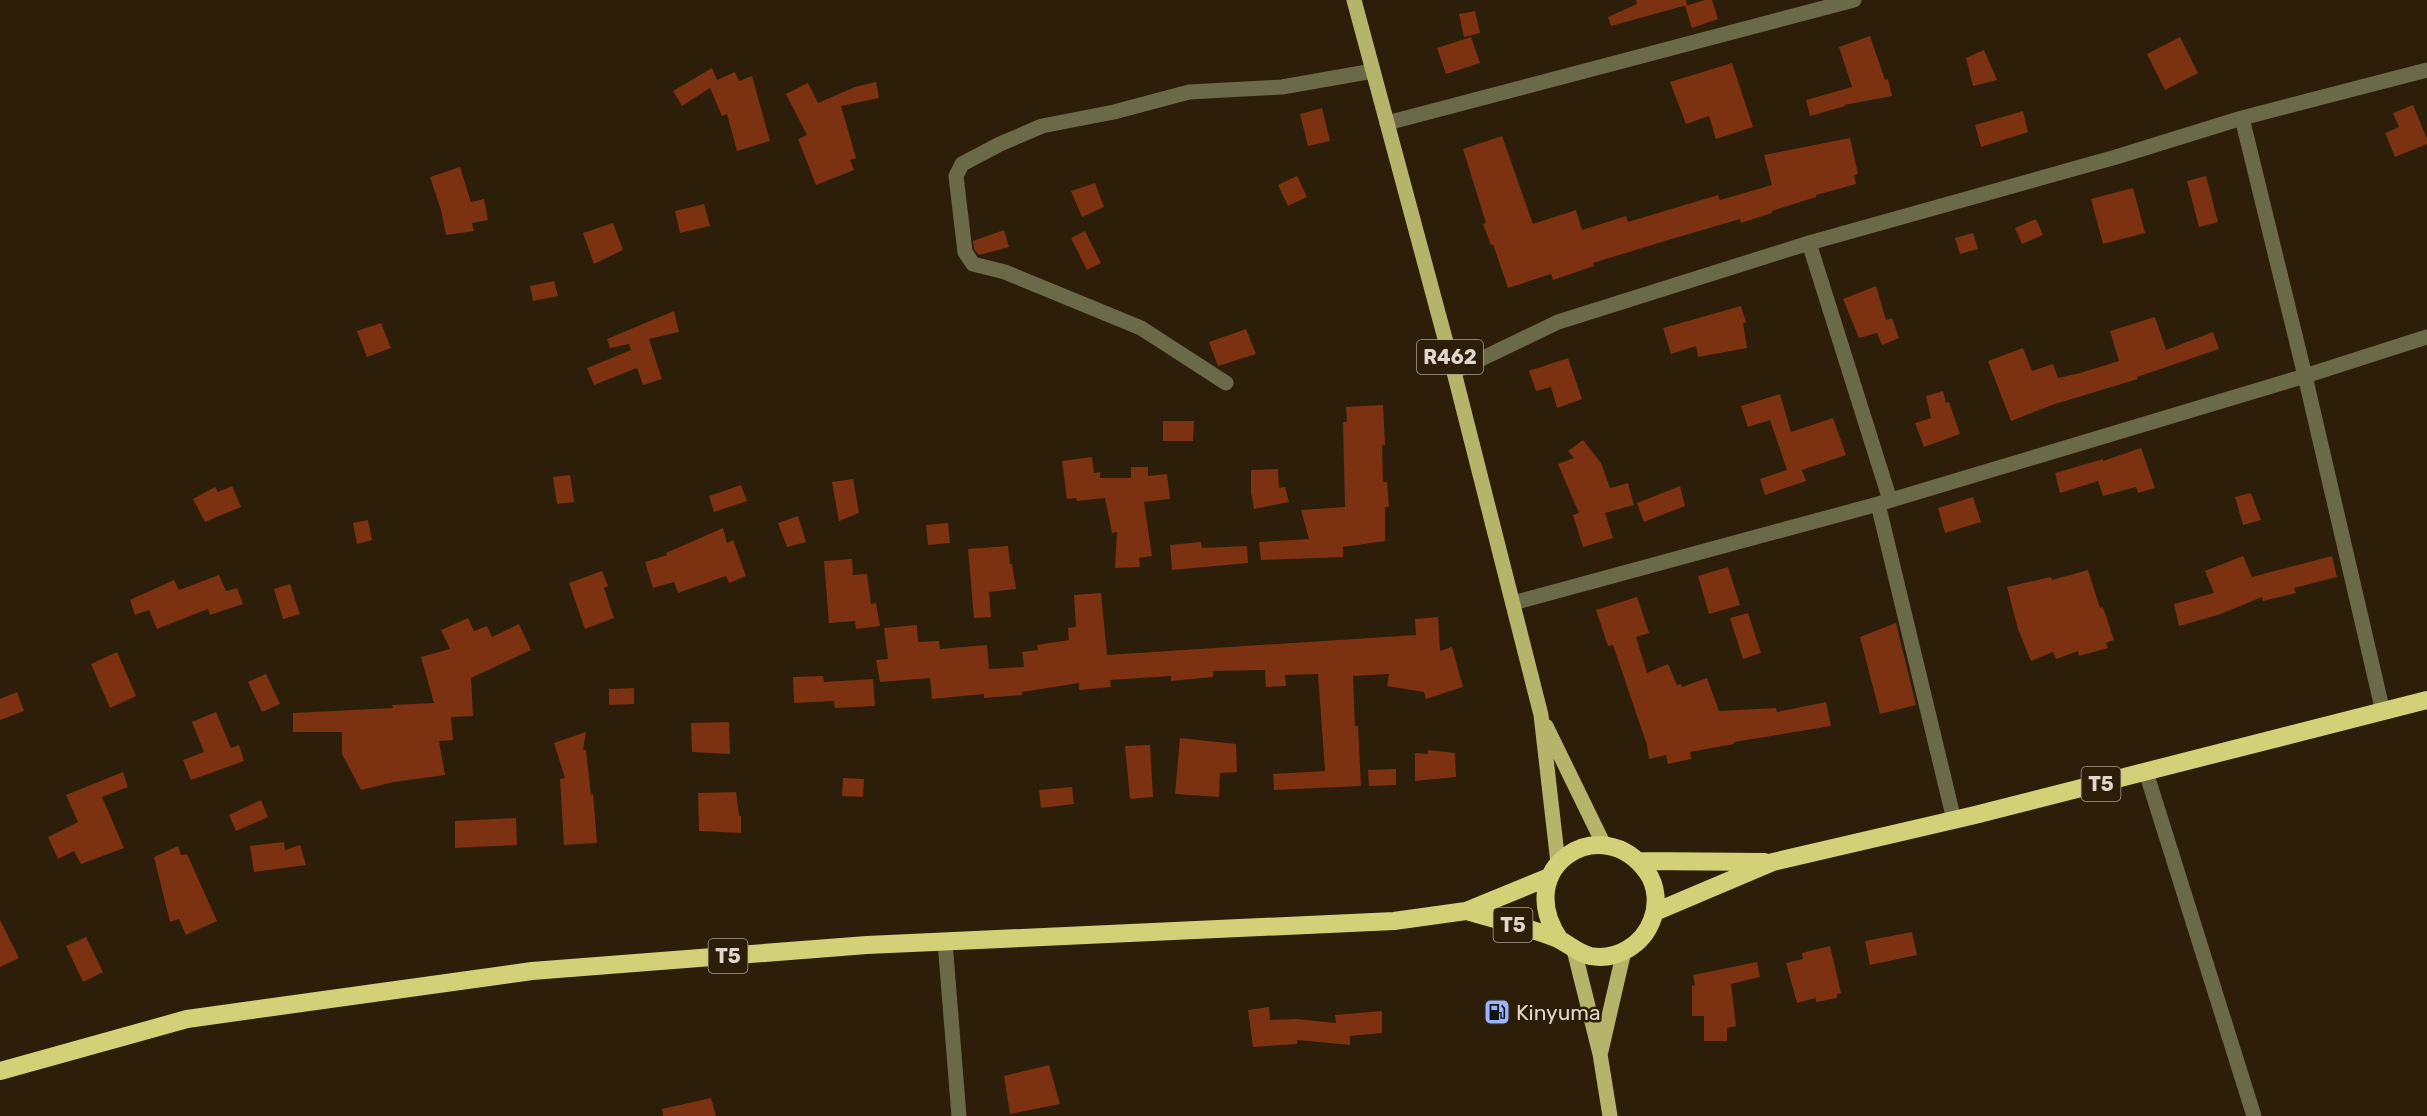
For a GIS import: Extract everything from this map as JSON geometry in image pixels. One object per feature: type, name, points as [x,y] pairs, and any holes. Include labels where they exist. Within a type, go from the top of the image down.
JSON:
[{"type":"highway","name":"T5","points":[[1655,912],[1773,862],[1954,820],[2427,700]]},
{"type":"highway","points":[[1605,845],[1623,849],[1639,861],[1651,877],[1656,896],[1655,912],[1649,929],[1638,942],[1624,951],[1608,956],[1590,956],[1567,945],[1550,925],[1545,908],[1545,892],[1554,870],[1570,853],[1585,846],[1605,845]]},
{"type":"highway","name":"T5","points":[[1639,861],[1773,862]]},
{"type":"highway","name":"T5","points":[[0,1071],[187,1019],[532,971],[867,945],[1394,921],[1466,911],[1554,870]]},
{"type":"highway","name":"T5","points":[[1466,911],[1567,945]]},
{"type":"main road","name":"R462","points":[[1354,0],[1454,372],[1541,715],[1554,870]]},
{"type":"main road","name":"R462","points":[[1541,715],[1605,845]]},
{"type":"main road","points":[[1567,945],[1600,1054],[1610,1116]]},
{"type":"main road","points":[[1600,1054],[1624,951]]},
{"type":"street","points":[[1387,123],[1854,0]]},
{"type":"street","points":[[1454,372],[1558,322],[1809,243],[2116,157],[2242,118],[2427,70]]},
{"type":"street","points":[[1226,383],[1142,328],[1005,272],[973,264],[965,252],[956,176],[962,164],[1042,126],[1114,112],[1189,93],[1282,87],[1373,71]]},
{"type":"street","points":[[2242,118],[2383,712]]},
{"type":"street","points":[[1809,243],[1884,502],[1954,820]]},
{"type":"street","points":[[1513,603],[1884,502],[2305,376],[2427,337]]},
{"type":"street","points":[[2146,772],[2254,1116]]},
{"type":"street","points":[[945,942],[959,1116]]},
{"type":"building","points":[[1636,0],[1686,0],[1687,5],[1611,26],[1608,17],[1637,4]]},
{"type":"building","points":[[1712,0],[1718,19],[1692,28],[1685,6]]},
{"type":"building","points":[[1475,11],[1480,33],[1464,37],[1459,14]]},
{"type":"building","points":[[1870,36],[1885,80],[1888,79],[1892,96],[1844,105],[1810,116],[1806,100],[1852,87],[1839,47]]},
{"type":"building","points":[[1471,37],[1480,63],[1446,74],[1437,48]]},
{"type":"building","points":[[2180,37],[2198,73],[2165,90],[2147,54]]},
{"type":"building","points":[[1984,50],[1997,80],[1973,86],[1966,58]]},
{"type":"building","points":[[1732,63],[1753,127],[1716,139],[1709,116],[1686,124],[1670,82]]},
{"type":"building","points":[[712,68],[717,80],[735,72],[739,81],[752,76],[770,141],[737,151],[727,114],[722,116],[710,88],[682,106],[673,91]]},
{"type":"building","points":[[876,82],[879,98],[841,106],[856,158],[850,160],[854,170],[816,185],[798,139],[807,135],[786,94],[808,83],[818,103],[855,87]]},
{"type":"building","points":[[2413,105],[2427,144],[2395,157],[2385,133],[2399,127],[2393,113]]},
{"type":"building","points":[[1322,108],[1330,141],[1308,146],[1300,114]]},
{"type":"building","points":[[2023,111],[2028,132],[1981,147],[1975,125]]},
{"type":"building","points":[[1502,136],[1533,224],[1576,210],[1582,230],[1626,216],[1628,222],[1718,195],[1720,200],[1772,185],[1764,155],[1850,138],[1858,174],[1854,175],[1856,184],[1816,195],[1816,197],[1772,211],[1772,213],[1741,223],[1740,219],[1593,263],[1594,266],[1553,280],[1551,274],[1508,288],[1493,244],[1491,245],[1483,224],[1486,223],[1463,149]]},
{"type":"building","points":[[460,167],[471,202],[484,199],[488,220],[472,223],[474,231],[446,235],[441,210],[430,177]]},
{"type":"building","points":[[1297,176],[1307,197],[1288,206],[1278,185]]},
{"type":"building","points":[[2206,176],[2218,222],[2199,227],[2187,181]]},
{"type":"building","points":[[1095,183],[1104,207],[1082,217],[1071,191]]},
{"type":"building","points":[[2133,188],[2145,233],[2103,244],[2091,199]]},
{"type":"building","points":[[704,204],[710,226],[680,233],[675,211]]},
{"type":"building","points":[[2036,219],[2043,235],[2022,244],[2015,228]]},
{"type":"building","points":[[613,223],[623,250],[594,264],[583,233]]},
{"type":"building","points":[[1004,230],[1009,247],[979,255],[974,249],[973,241]]},
{"type":"building","points":[[1085,231],[1101,263],[1087,270],[1071,238]]},
{"type":"building","points":[[1973,233],[1978,249],[1960,254],[1955,238]]},
{"type":"building","points":[[554,281],[558,296],[533,301],[530,286]]},
{"type":"building","points":[[1876,286],[1886,320],[1892,318],[1899,338],[1882,345],[1877,333],[1859,338],[1843,299]]},
{"type":"building","points":[[1741,306],[1746,322],[1743,323],[1747,348],[1698,357],[1696,346],[1671,354],[1663,328]]},
{"type":"building","points":[[674,311],[679,332],[649,339],[662,379],[643,385],[637,368],[594,385],[587,368],[631,350],[629,344],[610,348],[607,339]]},
{"type":"building","points":[[2155,317],[2166,350],[2213,332],[2219,349],[2137,377],[2138,379],[2052,405],[2011,421],[1988,361],[2023,348],[2032,371],[2053,364],[2058,378],[2080,373],[2119,361],[2110,331]]},
{"type":"building","points":[[381,323],[391,348],[367,357],[357,331]]},
{"type":"building","points":[[1246,329],[1256,354],[1218,366],[1209,342]]},
{"type":"building","points":[[1568,358],[1582,399],[1557,408],[1551,387],[1536,391],[1529,371]]},
{"type":"building","points":[[1943,391],[1960,434],[1924,447],[1915,423],[1931,418],[1926,396]]},
{"type":"building","points":[[1780,394],[1791,432],[1833,418],[1846,455],[1802,470],[1806,481],[1765,495],[1760,479],[1787,470],[1770,420],[1748,427],[1741,406]]},
{"type":"building","points":[[1383,405],[1385,445],[1382,445],[1383,482],[1387,482],[1389,507],[1385,507],[1385,541],[1343,547],[1343,557],[1261,560],[1259,542],[1309,539],[1301,510],[1345,507],[1343,422],[1347,422],[1346,407]]},
{"type":"building","points":[[1163,421],[1194,421],[1193,441],[1163,441]]},
{"type":"building","points":[[1583,440],[1601,463],[1610,488],[1628,483],[1634,505],[1605,513],[1613,538],[1583,547],[1573,515],[1579,513],[1558,464],[1574,458],[1568,451]]},
{"type":"building","points":[[2141,448],[2155,488],[2138,493],[2136,487],[2103,496],[2098,481],[2060,493],[2055,473],[2103,459],[2103,461]]},
{"type":"building","points":[[1092,457],[1094,473],[1100,472],[1100,478],[1131,478],[1131,467],[1148,467],[1148,476],[1167,474],[1170,499],[1144,502],[1152,556],[1139,558],[1140,567],[1115,568],[1117,532],[1112,533],[1105,498],[1077,501],[1076,498],[1067,499],[1062,461]]},
{"type":"building","points":[[1278,469],[1279,488],[1285,487],[1289,502],[1254,509],[1251,470]]},
{"type":"building","points":[[570,475],[574,502],[557,504],[553,477]]},
{"type":"building","points":[[853,479],[859,513],[839,521],[832,482]]},
{"type":"building","points":[[741,485],[747,501],[714,512],[709,496]]},
{"type":"building","points":[[232,486],[241,507],[205,522],[193,499],[215,487],[218,492]]},
{"type":"building","points":[[1680,486],[1685,506],[1644,522],[1637,503]]},
{"type":"building","points":[[2251,493],[2261,520],[2243,525],[2235,497]]},
{"type":"building","points":[[1973,497],[1981,522],[1945,533],[1938,508]]},
{"type":"building","points":[[798,516],[806,542],[787,547],[778,523]]},
{"type":"building","points":[[368,520],[372,540],[357,544],[353,523]]},
{"type":"building","points":[[948,523],[950,543],[928,545],[926,525]]},
{"type":"building","points":[[723,528],[727,543],[733,540],[746,576],[729,583],[726,576],[678,593],[674,582],[653,588],[645,562],[667,555],[666,553]]},
{"type":"building","points":[[1201,542],[1202,548],[1247,546],[1248,563],[1172,570],[1170,545]]},
{"type":"building","points":[[1008,546],[1016,589],[989,592],[991,617],[974,618],[968,549]]},
{"type":"building","points":[[2243,556],[2252,577],[2332,556],[2337,577],[2294,588],[2296,593],[2263,601],[2262,597],[2218,615],[2179,626],[2174,604],[2214,593],[2205,571]]},
{"type":"building","points":[[852,559],[853,575],[867,574],[871,604],[876,603],[880,626],[856,629],[855,621],[829,623],[824,561]]},
{"type":"building","points":[[1728,567],[1740,605],[1709,614],[1698,576]]},
{"type":"building","points":[[2088,570],[2100,608],[2103,607],[2114,640],[2106,643],[2108,648],[2079,656],[2078,651],[2056,659],[2053,652],[2031,661],[2018,629],[2007,587],[2051,577],[2052,580]]},
{"type":"building","points":[[602,571],[608,586],[604,588],[614,618],[585,629],[569,583]]},
{"type":"building","points":[[219,575],[226,591],[237,588],[243,604],[210,615],[208,609],[157,629],[149,610],[135,615],[130,600],[174,580],[179,590]]},
{"type":"building","points":[[290,584],[300,614],[283,619],[274,589]]},
{"type":"building","points":[[1101,593],[1107,655],[1416,635],[1415,619],[1438,617],[1440,651],[1452,647],[1463,687],[1426,699],[1424,692],[1387,686],[1389,674],[1353,676],[1361,786],[1274,790],[1273,774],[1325,771],[1318,674],[1285,675],[1286,686],[1266,687],[1265,670],[1213,671],[1213,677],[1171,681],[1171,676],[1110,680],[1111,687],[1079,690],[1079,683],[1022,692],[1022,695],[984,698],[984,694],[932,699],[930,678],[880,682],[876,660],[888,659],[884,628],[917,625],[918,642],[939,641],[940,649],[987,645],[989,669],[1024,667],[1022,652],[1038,650],[1037,645],[1069,640],[1068,628],[1076,627],[1074,595]]},
{"type":"building","points":[[1637,597],[1649,633],[1636,637],[1647,673],[1668,664],[1677,685],[1681,684],[1682,687],[1707,678],[1719,711],[1776,708],[1777,712],[1826,702],[1831,726],[1734,742],[1734,744],[1690,752],[1691,759],[1668,764],[1666,755],[1649,759],[1647,745],[1613,645],[1608,646],[1596,610]]},
{"type":"building","points":[[1748,613],[1761,653],[1743,659],[1730,618]]},
{"type":"building","points":[[468,618],[474,631],[487,626],[492,637],[519,624],[531,650],[471,678],[473,716],[451,717],[453,740],[439,741],[445,775],[394,782],[361,790],[342,754],[342,732],[293,732],[293,713],[393,708],[392,705],[434,703],[421,657],[450,649],[441,630]]},
{"type":"building","points":[[1896,623],[1916,705],[1880,714],[1860,637]]},
{"type":"building","points":[[117,652],[136,696],[110,708],[91,664]]},
{"type":"building","points":[[266,674],[280,704],[262,712],[248,682]]},
{"type":"building","points":[[823,676],[824,682],[873,679],[875,706],[835,708],[834,701],[794,703],[793,677]]},
{"type":"building","points":[[634,688],[634,704],[609,705],[609,689]]},
{"type":"building","points":[[17,692],[24,711],[0,720],[0,699]]},
{"type":"building","points":[[216,712],[231,748],[239,745],[244,761],[191,780],[183,760],[204,752],[192,722]]},
{"type":"building","points":[[729,722],[730,754],[692,752],[691,723]]},
{"type":"building","points":[[586,732],[583,750],[586,750],[591,795],[593,794],[597,843],[564,845],[560,779],[565,778],[554,743]]},
{"type":"building","points":[[1180,738],[1236,744],[1237,772],[1220,773],[1219,797],[1175,794]]},
{"type":"building","points":[[1150,745],[1153,797],[1130,799],[1125,746]]},
{"type":"building","points":[[1428,750],[1455,753],[1456,777],[1415,781],[1415,753],[1428,754]]},
{"type":"building","points":[[1396,769],[1396,785],[1369,786],[1368,770]]},
{"type":"building","points":[[123,772],[128,787],[102,797],[124,848],[81,864],[74,851],[58,859],[48,837],[78,822],[66,795]]},
{"type":"building","points":[[843,778],[864,779],[863,797],[842,796]]},
{"type":"building","points":[[1072,787],[1074,804],[1041,808],[1039,790]]},
{"type":"building","points":[[736,792],[739,816],[741,816],[741,833],[699,831],[698,793]]},
{"type":"building","points":[[261,800],[268,817],[236,831],[229,815]]},
{"type":"building","points":[[516,818],[517,845],[455,848],[455,821]]},
{"type":"building","points":[[284,842],[285,850],[300,845],[306,865],[254,872],[250,846]]},
{"type":"building","points":[[178,846],[181,855],[187,854],[217,921],[186,935],[179,919],[170,922],[154,857]]},
{"type":"building","points":[[0,920],[19,958],[0,967]]},
{"type":"building","points":[[1912,932],[1917,955],[1870,965],[1865,941]]},
{"type":"building","points":[[86,937],[103,972],[83,982],[66,946]]},
{"type":"building","points":[[1830,946],[1841,993],[1837,994],[1837,998],[1816,1002],[1816,998],[1797,1003],[1786,963],[1803,959],[1802,953]]},
{"type":"building","points":[[1757,962],[1760,977],[1731,984],[1736,1026],[1727,1028],[1727,1041],[1704,1041],[1704,1016],[1692,1016],[1692,985],[1695,986],[1693,975]]},
{"type":"building","points":[[1269,1007],[1270,1020],[1296,1019],[1336,1023],[1335,1015],[1382,1011],[1382,1033],[1350,1036],[1350,1045],[1297,1040],[1297,1044],[1253,1047],[1248,1010]]},
{"type":"building","points":[[1049,1065],[1060,1104],[1010,1114],[1004,1076]]},
{"type":"building","points":[[711,1098],[716,1116],[663,1116],[662,1109]]},
{"type":"place","name":"Kinyuma","points":[[1497,1012]]}]
